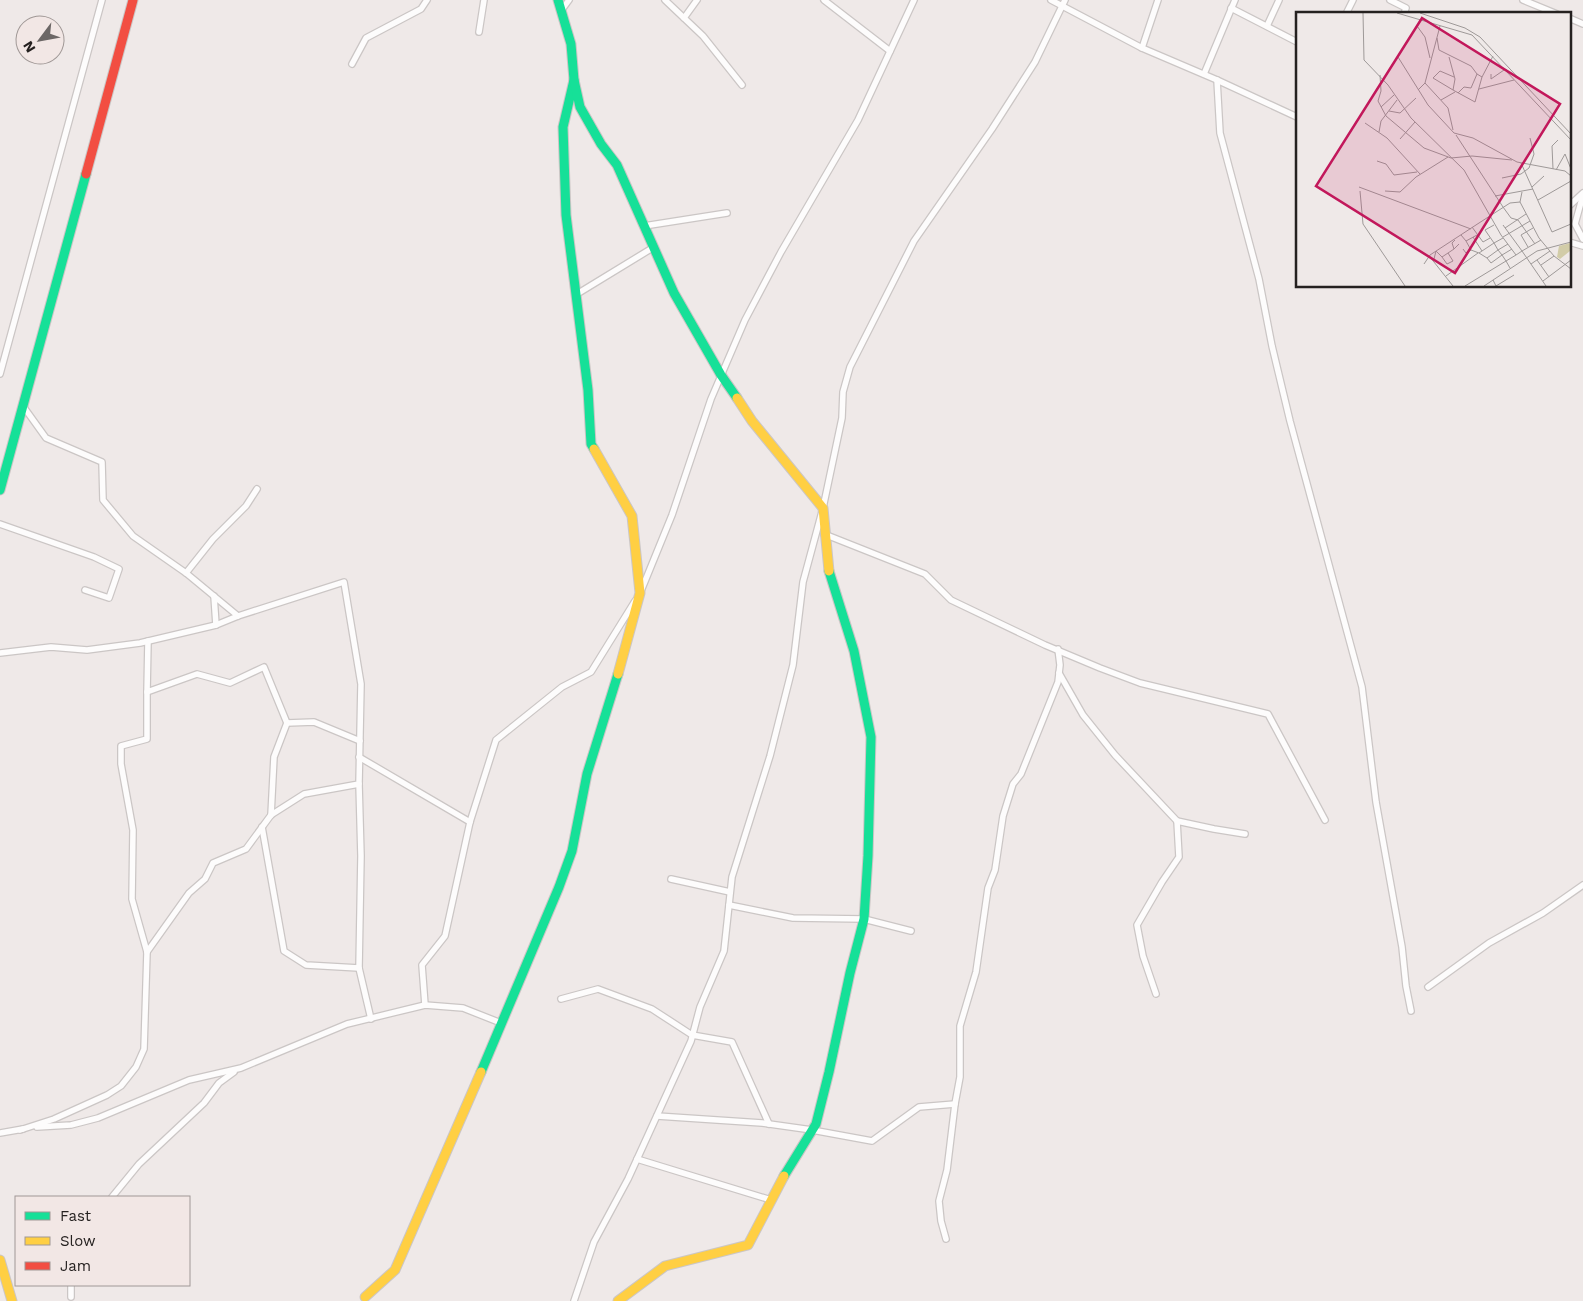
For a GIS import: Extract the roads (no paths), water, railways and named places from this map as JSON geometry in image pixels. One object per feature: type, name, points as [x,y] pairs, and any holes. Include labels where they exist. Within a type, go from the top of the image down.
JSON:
[{"type":"street","points":[[0,374],[102,0]]},
{"type":"street","points":[[0,490],[133,0]]},
{"type":"street","points":[[352,64],[366,38],[421,9],[427,0]]},
{"type":"street","points":[[479,32],[484,0]]},
{"type":"street","points":[[558,0],[571,44],[574,80],[580,106],[601,144],[617,165],[674,293],[721,375],[752,421],[823,508]]},
{"type":"street","points":[[561,11],[569,0]]},
{"type":"street","points":[[665,0],[703,36],[742,84]]},
{"type":"street","points":[[684,18],[697,0]]},
{"type":"street","points":[[824,0],[890,51]]},
{"type":"street","points":[[365,1297],[395,1270],[458,1130],[500,1023],[572,852],[587,774],[640,593],[672,515],[710,399],[745,320],[858,120],[914,0]]},
{"type":"street","points":[[1051,0],[1064,3],[1142,48],[1218,80],[1296,117]]},
{"type":"street","points":[[1142,48],[1158,0]]},
{"type":"street","points":[[1204,74],[1235,0]]},
{"type":"street","points":[[1267,26],[1279,0]]},
{"type":"street","points":[[1347,12],[1353,0]]},
{"type":"street","points":[[1390,0],[1406,8],[1405,12]]},
{"type":"street","points":[[1523,0],[1553,12]]},
{"type":"street","points":[[574,1301],[594,1242],[657,1116],[692,1035],[700,1008],[724,951],[732,877],[770,756],[792,665],[803,582],[821,533],[823,508],[842,418],[843,392],[850,367],[914,241],[1035,62],[1064,3]]},
{"type":"street","points":[[1231,8],[1296,41]]},
{"type":"street","points":[[1570,18],[1583,24]]},
{"type":"street","points":[[425,1005],[422,965],[445,936],[470,822],[496,740],[562,687],[591,672],[640,593],[632,516],[591,444],[588,390],[566,215],[563,127],[574,80]]},
{"type":"street","points":[[1218,80],[1220,134],[1259,279],[1272,346],[1290,421],[1362,687],[1376,802],[1398,919],[1411,1012]]},
{"type":"street","points":[[1570,205],[1583,194]]},
{"type":"street","points":[[1583,194],[1574,224],[1583,239]]},
{"type":"street","points":[[644,226],[727,213]]},
{"type":"street","points":[[1570,242],[1583,246]]},
{"type":"street","points":[[577,294],[654,247]]},
{"type":"street","points":[[23,406],[46,438],[102,462],[103,500],[133,536],[186,573],[238,616]]},
{"type":"street","points":[[186,573],[213,539],[246,506],[257,489]]},
{"type":"street","points":[[0,524],[94,557],[119,569],[108,598],[85,590]]},
{"type":"street","points":[[821,533],[925,574],[951,600],[1045,645],[1140,684],[1268,714],[1325,820]]},
{"type":"street","points":[[618,1301],[665,1266],[748,1245],[790,1164],[816,1124],[864,919],[868,856],[871,736],[854,651],[829,572],[821,533]]},
{"type":"street","points":[[0,653],[51,648],[87,650],[148,641],[216,625],[238,616],[344,582],[361,684],[359,968],[371,1019]]},
{"type":"street","points":[[214,596],[216,625]]},
{"type":"street","points":[[20,1130],[54,1119],[108,1095],[121,1086],[136,1067],[144,1049],[147,952],[132,900],[133,830],[121,764],[121,746],[148,739],[148,641]]},
{"type":"street","points":[[946,1239],[939,1201],[948,1170],[955,1104],[960,1077],[960,1026],[976,972],[988,888],[995,870],[1003,816],[1013,784],[1021,774],[1058,682],[1058,649]]},
{"type":"street","points":[[147,692],[196,674],[230,683],[264,667],[287,723],[274,757],[271,815]]},
{"type":"street","points":[[1059,673],[1083,715],[1115,755],[1177,821],[1245,834]]},
{"type":"street","points":[[287,723],[314,722],[360,741]]},
{"type":"street","points":[[359,757],[470,822]]},
{"type":"street","points":[[147,952],[189,893],[205,879],[213,863],[246,849],[271,815],[304,794],[359,784]]},
{"type":"street","points":[[1156,994],[1143,956],[1137,924],[1179,857],[1177,821]]},
{"type":"street","points":[[262,827],[284,951],[306,965],[359,968]]},
{"type":"street","points":[[671,879],[730,892]]},
{"type":"street","points":[[1428,987],[1489,943],[1543,913],[1583,886]]},
{"type":"street","points":[[729,905],[793,918],[864,919],[911,931]]},
{"type":"street","points":[[561,999],[598,989],[652,1009],[692,1035],[732,1042],[769,1124]]},
{"type":"street","points":[[113,1196],[139,1164],[204,1103],[219,1083],[241,1068],[347,1024],[425,1005],[463,1008],[500,1023]]},
{"type":"street","points":[[0,1133],[71,1125],[98,1118],[189,1080],[241,1068]]},
{"type":"street","points":[[657,1116],[769,1124],[872,1141],[919,1107],[955,1104]]},
{"type":"street","points":[[637,1159],[771,1200]]},
{"type":"street","points":[[0,1260],[12,1301]]},
{"type":"street","points":[[71,1286],[71,1296]]}]
